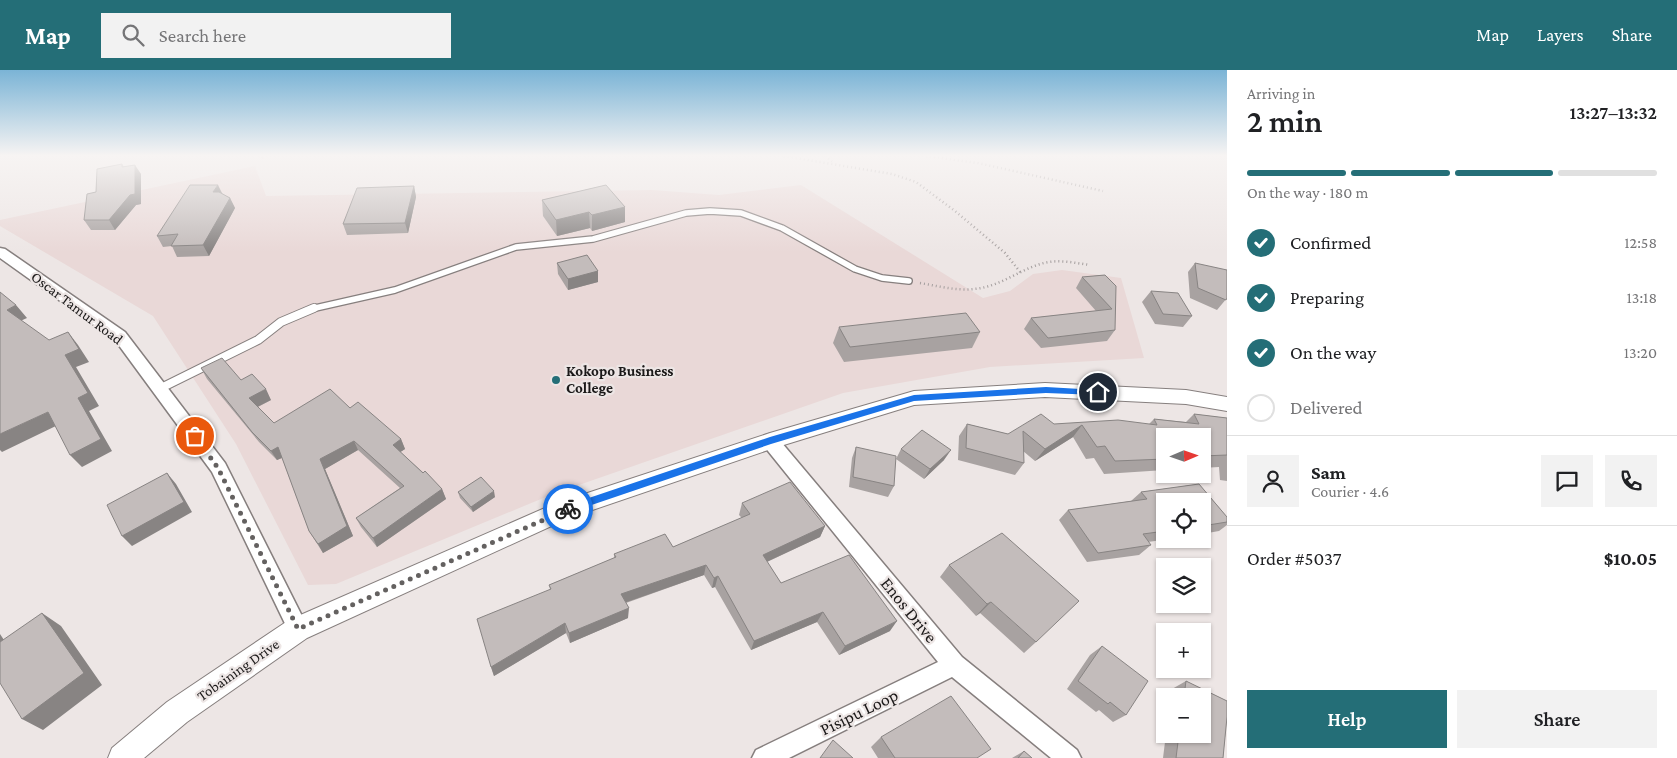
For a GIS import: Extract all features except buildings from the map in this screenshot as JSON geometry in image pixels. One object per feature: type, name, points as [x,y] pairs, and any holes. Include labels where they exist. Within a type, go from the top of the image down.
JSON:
[{"type":"street","name":"Oscar Tamur Road","points":[[0,252],[120,336],[218,468],[298,629]]},
{"type":"street","name":"Tobaining Drive","points":[[122,758],[177,712],[298,629],[562,511],[770,441],[914,398],[1046,390],[1186,397],[1227,404]]},
{"type":"street","name":"Enos Drive","points":[[770,441],[954,665],[1069,758]]},
{"type":"street","name":"Pisipu Loop","points":[[764,758],[954,665]]},
{"type":"lane","points":[[159,389],[258,340],[281,322],[312,308],[395,290],[516,247],[593,239],[686,213],[710,211],[741,213],[782,228],[855,269],[882,278],[909,281]]},
{"type":"path","points":[[925,188],[955,210],[1005,253],[1021,272]]},
{"type":"path","points":[[1089,188],[1103,191]]},
{"type":"path","points":[[909,281],[950,288],[975,289],[1008,280],[1021,272],[1044,263],[1061,261],[1090,265]]},
{"type":"shaded area","name":"Kokopo Business College","points":[[151,188],[263,188],[266,196],[652,190],[719,195],[776,188],[806,188],[983,298],[1010,291],[1033,274],[1062,270],[1121,278],[1144,358],[990,367],[843,393],[553,494],[336,584],[308,585],[236,444],[153,316],[0,226],[0,220]]},
{"type":"way so far","points":[[195,436],[218,468],[298,629],[568,509]]},
{"type":"place","name":"Kokopo Business College","points":[[556,380]]},
{"type":"route","points":[[568,509],[770,441],[914,398],[1046,390],[1098,392]]}]
